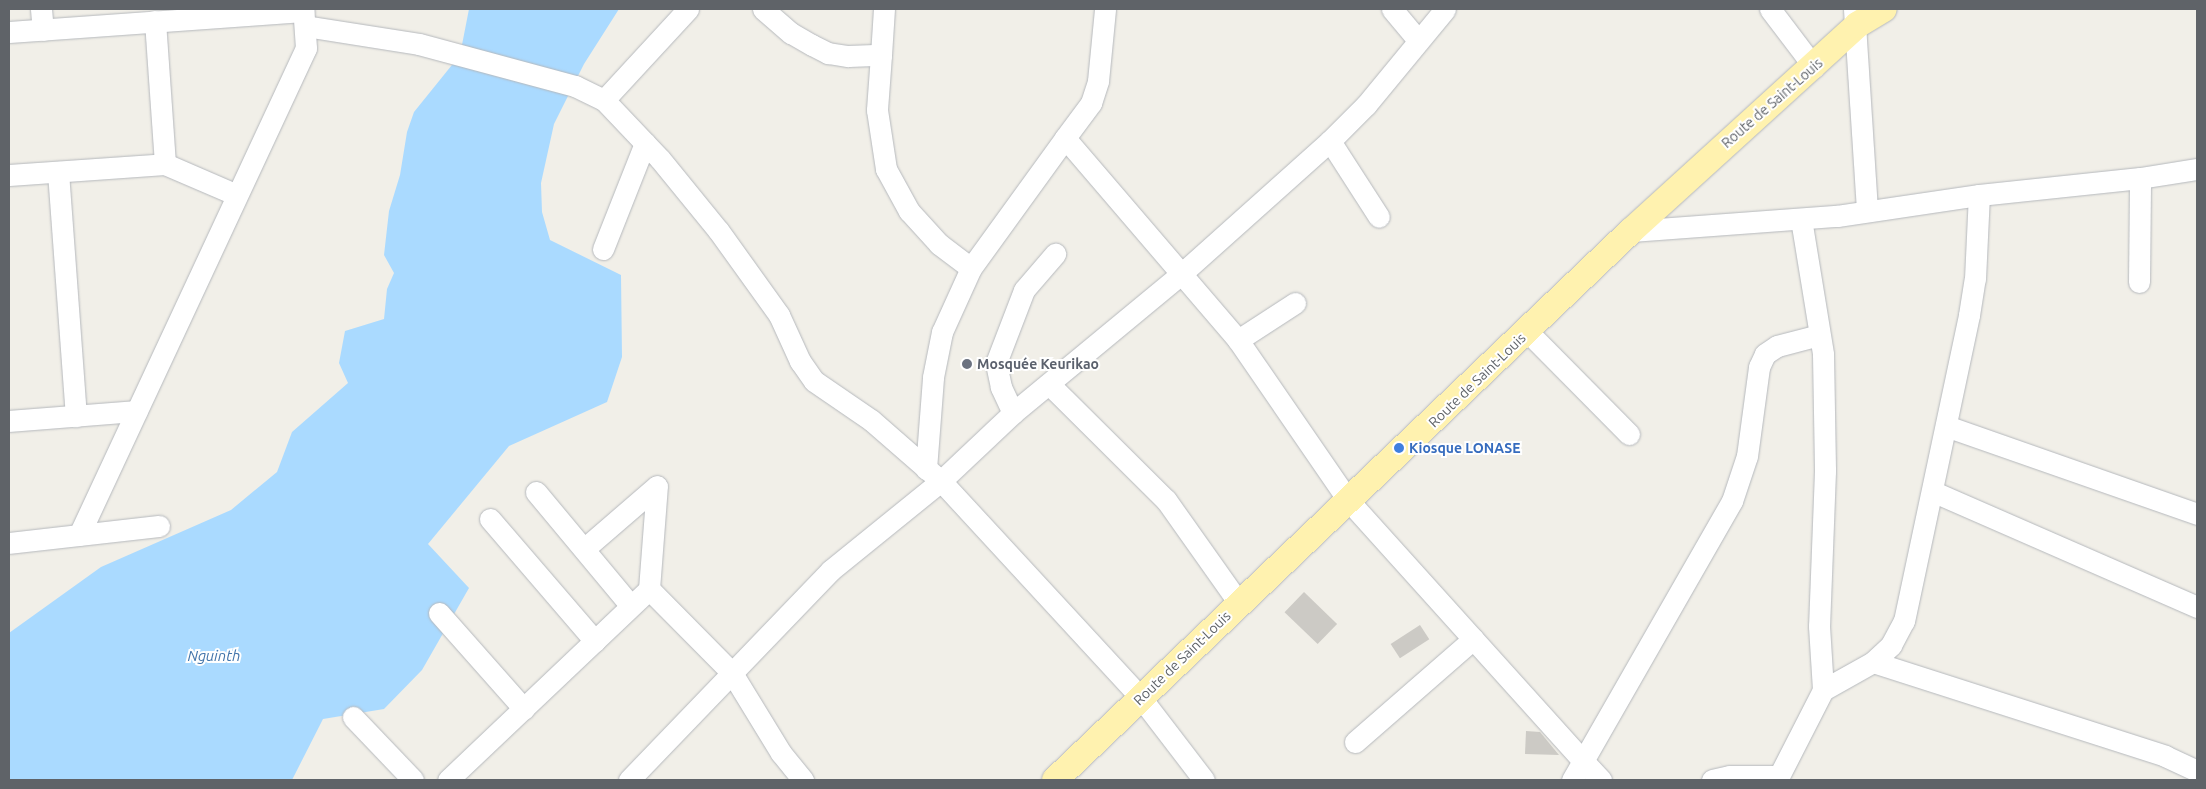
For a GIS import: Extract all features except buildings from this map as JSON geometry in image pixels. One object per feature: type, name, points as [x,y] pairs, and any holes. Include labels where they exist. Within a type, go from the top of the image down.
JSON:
[{"type":"main road","name":"Route de Saint-Louis","points":[[1055,780],[1631,231],[1814,67],[1856,17],[1884,9]]},
{"type":"street","points":[[604,100],[688,9]]},
{"type":"street","points":[[763,9],[791,33],[828,53],[848,56],[881,55]]},
{"type":"street","points":[[884,9],[877,110],[886,169],[909,211],[939,244],[971,268]]},
{"type":"street","points":[[934,475],[936,352],[971,268],[1091,103],[1098,81],[1106,9]]},
{"type":"street","points":[[1392,9],[1418,40]]},
{"type":"street","points":[[629,780],[831,570],[934,475],[1049,384],[1180,276],[1330,141],[1366,105],[1445,9]]},
{"type":"street","points":[[1770,9],[1814,67]]},
{"type":"street","points":[[79,535],[306,48],[304,15]]},
{"type":"street","points":[[9,32],[42,19],[155,22],[304,15],[574,86],[604,100],[645,143],[718,230],[779,315],[800,362],[814,381],[871,420],[934,475],[1141,698],[1204,780]]},
{"type":"street","points":[[1856,17],[1866,211]]},
{"type":"street","points":[[155,22],[165,164]]},
{"type":"street","points":[[1065,138],[1095,170],[1180,276],[1238,340],[1348,500],[1601,780]]},
{"type":"street","points":[[1330,141],[1379,217]]},
{"type":"street","points":[[603,249],[645,143]]},
{"type":"street","points":[[9,175],[165,164],[237,195]]},
{"type":"street","points":[[1631,231],[1801,219],[1978,195],[2140,178],[2197,169]]},
{"type":"street","points":[[58,172],[76,416]]},
{"type":"street","points":[[2139,282],[2140,178]]},
{"type":"street","points":[[1823,690],[1872,662],[1891,645],[1904,620],[1934,492],[1975,279],[1978,195]]},
{"type":"street","points":[[1712,780],[1730,776],[1778,778],[1823,690],[1819,626],[1825,471],[1823,354],[1801,219]]},
{"type":"street","points":[[1013,413],[1001,387],[996,363],[1024,290],[1056,254]]},
{"type":"street","points":[[1238,340],[1295,304]]},
{"type":"street","points":[[1526,332],[1629,434]]},
{"type":"street","points":[[1572,780],[1732,502],[1747,456],[1760,366],[1766,354],[1777,346],[1819,335]]},
{"type":"street","points":[[1049,384],[1166,500],[1239,603]]},
{"type":"street","points":[[9,421],[137,411]]},
{"type":"street","points":[[1946,426],[2197,514]]},
{"type":"street","points":[[448,780],[649,589],[657,486],[584,549]]},
{"type":"street","points":[[536,492],[631,606]]},
{"type":"street","points":[[1934,492],[2197,607]]},
{"type":"street","points":[[490,519],[595,641]]},
{"type":"street","points":[[9,543],[158,526]]},
{"type":"street","points":[[649,589],[732,673],[781,753],[803,780]]},
{"type":"street","points":[[439,613],[524,709]]},
{"type":"street","points":[[1355,742],[1473,639]]},
{"type":"street","points":[[1872,662],[2165,756],[2197,771]]},
{"type":"street","points":[[353,717],[413,780]]},
{"type":"water","name":"Nguinth","points":[[469,9],[619,9],[584,64],[554,124],[541,183],[542,212],[550,240],[621,275],[622,357],[607,402],[509,446],[428,544],[469,588],[422,670],[384,709],[323,719],[292,780],[9,780],[9,633],[101,567],[231,510],[277,472],[292,432],[348,383],[339,363],[345,331],[384,319],[387,289],[394,273],[384,255],[389,211],[400,175],[407,132],[414,112],[460,55]]},
{"type":"place","name":"Mosquée Keurikao","points":[[967,364]]},
{"type":"place","name":"Kiosque LONASE","points":[[1399,448]]}]
